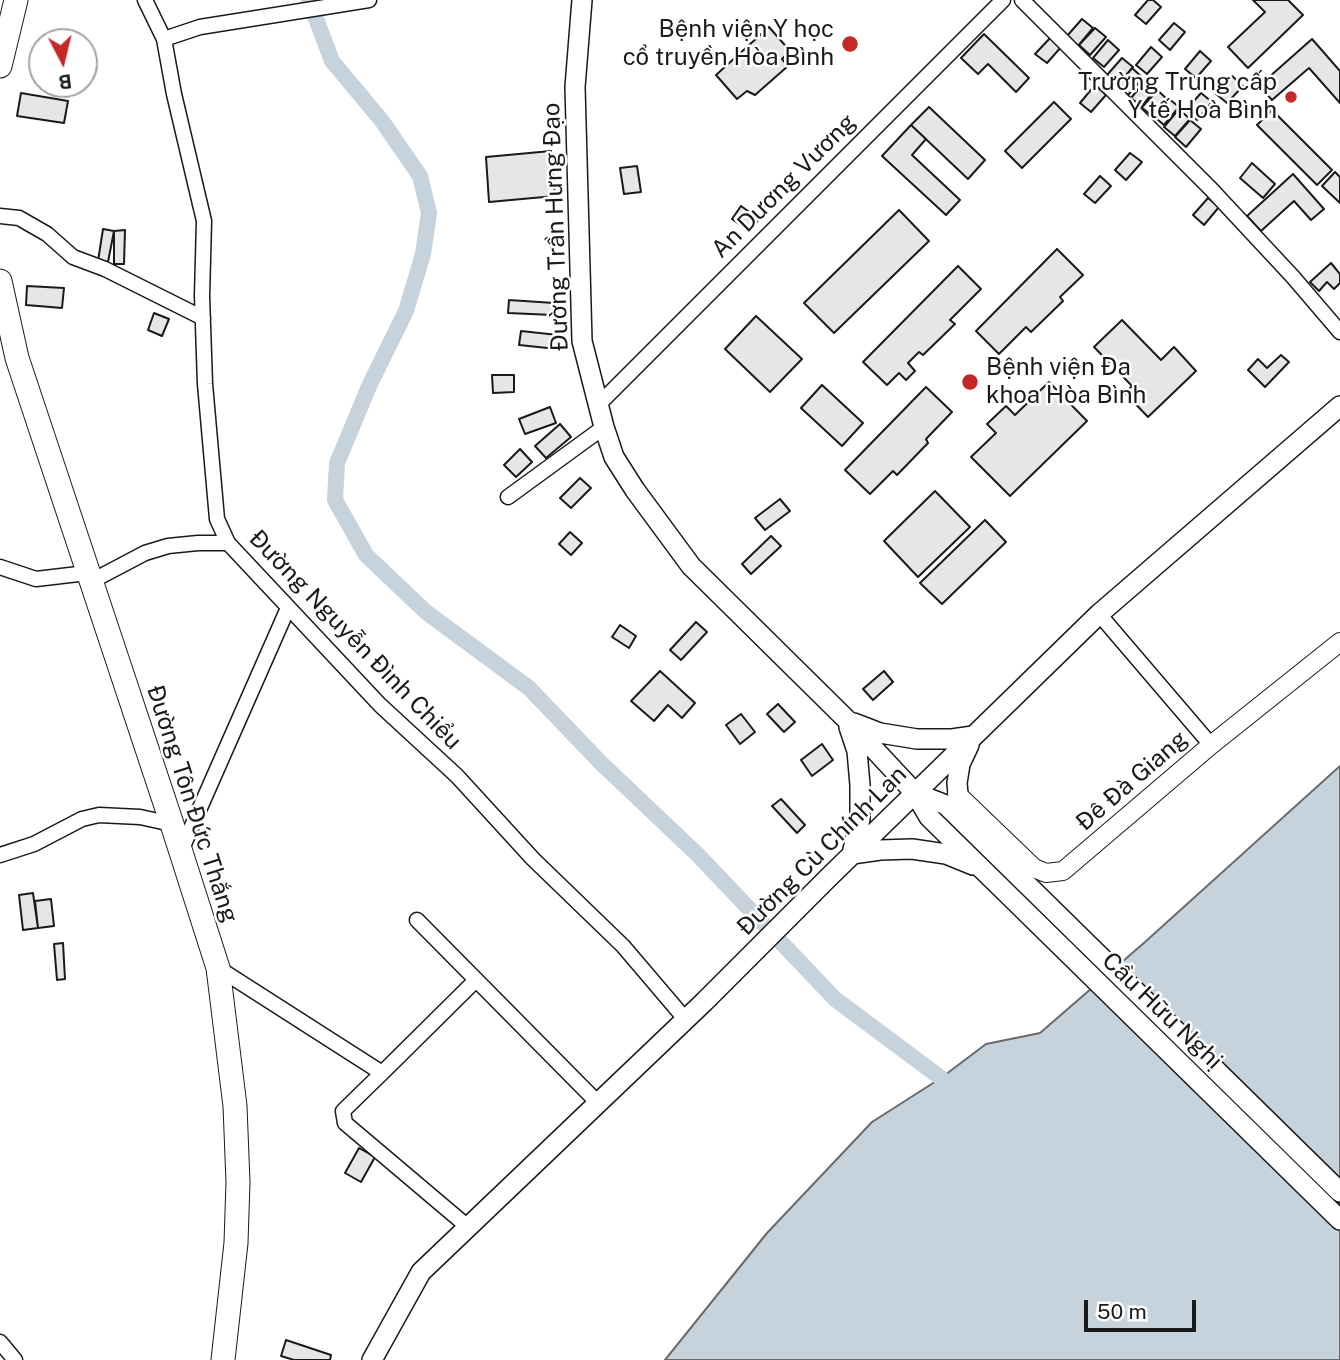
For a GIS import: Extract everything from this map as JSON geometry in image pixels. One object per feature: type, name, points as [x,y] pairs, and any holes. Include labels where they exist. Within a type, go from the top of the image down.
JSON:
[{"type":"highway","points":[[0,66],[16,0]]},
{"type":"highway","name":"Đường Tôn Đức Thắng","points":[[0,281],[17,358],[218,968],[235,1106],[238,1182],[236,1242],[223,1360]]},
{"type":"main road","name":"Đường Trần Hưng Đạo","points":[[582,0],[575,88],[582,341],[614,457],[691,566],[846,719],[915,793],[929,817],[950,838]]},
{"type":"main road","name":"Đường Cù Chính Lan","points":[[372,1360],[421,1272],[686,1020],[1099,614],[1340,406]]},
{"type":"main road","points":[[846,719],[869,730],[917,740],[973,736]]},
{"type":"main road","points":[[846,719],[857,751],[860,785],[860,819],[852,854],[895,849],[930,850],[983,869]]},
{"type":"main road","points":[[966,824],[957,794],[960,764],[973,736]]},
{"type":"main road","name":"Cầu Hữu Nghị","points":[[915,793],[946,805],[1340,1192]]},
{"type":"main road","name":"Cầu Hữu Nghị","points":[[950,838],[1340,1220]]},
{"type":"street","name":"Đường Nguyễn Đình Chiểu","points":[[145,0],[164,39],[204,221],[205,384],[217,519],[228,543],[380,705],[457,776],[533,859],[623,946],[686,1020]]},
{"type":"street","points":[[164,39],[200,27],[369,0]]},
{"type":"street","name":"An Dương Vương","points":[[598,405],[1003,0]]},
{"type":"street","points":[[1022,0],[1211,189],[1340,332]]},
{"type":"street","points":[[0,216],[19,218],[47,234],[73,257],[105,269],[203,318]]},
{"type":"street","points":[[508,497],[604,428]]},
{"type":"street","points":[[0,567],[36,579],[89,577],[168,546],[198,542],[228,543]]},
{"type":"street","points":[[181,851],[288,608]]},
{"type":"street","points":[[1099,614],[1211,745]]},
{"type":"street","name":"Đê Đà Giang","points":[[957,794],[1034,868],[1046,873],[1058,873],[1069,867],[1211,745],[1340,642]]},
{"type":"street","points":[[0,855],[34,844],[82,819],[99,816],[139,817],[172,824]]},
{"type":"street","points":[[417,920],[598,1103]]},
{"type":"street","points":[[218,968],[382,1073]]},
{"type":"street","points":[[468,1227],[345,1123],[343,1111],[476,979]]},
{"type":"street","points":[[0,1342],[15,1360]]},
{"type":"shaded area","points":[[1340,766],[1340,1360],[665,1360],[767,1233],[872,1122],[941,1078],[986,1044],[1040,1033]]},
{"type":"building","points":[[1148,0],[1153,0],[1161,7],[1146,24],[1135,15]]},
{"type":"building","points":[[1253,0],[1288,0],[1303,15],[1248,68],[1228,47],[1265,12]]},
{"type":"building","points":[[1082,19],[1093,28],[1078,46],[1067,36]]},
{"type":"building","points":[[1174,23],[1185,32],[1170,50],[1159,40]]},
{"type":"building","points":[[769,27],[790,51],[782,59],[788,66],[755,95],[747,91],[737,99],[716,75]]},
{"type":"building","points":[[1095,28],[1106,37],[1090,55],[1079,45]]},
{"type":"building","points":[[984,34],[1029,78],[1016,92],[988,64],[978,74],[961,58]]},
{"type":"building","points":[[1051,37],[1062,46],[1047,63],[1035,54]]},
{"type":"building","points":[[1312,39],[1340,71],[1340,103],[1309,68],[1272,100],[1259,86]]},
{"type":"building","points":[[1108,40],[1119,50],[1104,67],[1093,58]]},
{"type":"building","points":[[1151,47],[1162,57],[1147,74],[1136,65]]},
{"type":"building","points":[[1200,51],[1211,61],[1196,78],[1185,69]]},
{"type":"building","points":[[1122,58],[1133,67],[1118,85],[1107,75]]},
{"type":"building","points":[[1132,68],[1143,78],[1128,95],[1117,86]]},
{"type":"building","points":[[1232,76],[1243,86],[1227,103],[1216,94]]},
{"type":"building","points":[[1146,80],[1158,90],[1142,107],[1131,98]]},
{"type":"building","points":[[1095,85],[1106,95],[1091,112],[1080,103]]},
{"type":"building","points":[[1156,89],[1167,99],[1152,116],[1141,107]]},
{"type":"building","points":[[21,93],[28,94],[28,98],[68,101],[64,123],[17,116]]},
{"type":"building","points":[[1201,93],[1212,102],[1197,120],[1186,110]]},
{"type":"building","points":[[1168,98],[1179,107],[1164,125],[1152,115]]},
{"type":"building","points":[[1054,102],[1071,119],[1022,168],[1005,151]]},
{"type":"building","points":[[929,107],[985,160],[968,179],[911,125]]},
{"type":"building","points":[[1179,109],[1190,119],[1175,136],[1164,127]]},
{"type":"building","points":[[1272,110],[1332,170],[1317,185],[1257,125]]},
{"type":"building","points":[[1190,120],[1201,129],[1186,147],[1175,137]]},
{"type":"building","points":[[911,125],[926,139],[912,155],[960,200],[946,215],[882,156]]},
{"type":"building","points":[[551,151],[555,196],[489,202],[486,157]]},
{"type":"building","points":[[1130,153],[1142,162],[1126,180],[1115,170]]},
{"type":"building","points":[[1252,163],[1275,184],[1263,198],[1240,178]]},
{"type":"building","points":[[637,166],[641,192],[624,194],[620,168]]},
{"type":"building","points":[[1335,172],[1340,177],[1340,203],[1322,186]]},
{"type":"building","points":[[1293,174],[1324,209],[1311,220],[1294,201],[1261,231],[1247,216]]},
{"type":"building","points":[[1100,176],[1111,186],[1095,203],[1084,194]]},
{"type":"building","points":[[1208,198],[1219,207],[1204,225],[1193,215]]},
{"type":"building","points":[[741,206],[759,219],[750,232],[732,219]]},
{"type":"building","points":[[899,210],[929,241],[834,333],[804,303]]},
{"type":"building","points":[[103,229],[114,231],[108,262],[98,261]]},
{"type":"building","points":[[125,230],[124,264],[114,264],[114,231]]},
{"type":"building","points":[[1057,249],[1083,275],[1060,297],[1063,301],[1031,332],[1026,327],[999,354],[976,331]]},
{"type":"building","points":[[1331,263],[1340,274],[1340,283],[1334,289],[1327,282],[1319,291],[1310,282]]},
{"type":"building","points":[[958,266],[981,289],[950,320],[955,324],[923,355],[919,352],[908,363],[915,371],[906,380],[899,373],[887,385],[863,362]]},
{"type":"building","points":[[27,286],[64,288],[62,308],[26,305]]},
{"type":"building","points":[[509,300],[554,303],[553,315],[508,313]]},
{"type":"building","points":[[154,313],[169,319],[162,336],[148,330]]},
{"type":"building","points":[[756,316],[802,359],[770,392],[725,349]]},
{"type":"building","points":[[1122,320],[1161,360],[1174,347],[1196,371],[1148,417],[1125,393],[1132,386],[1094,347]]},
{"type":"building","points":[[521,331],[558,335],[557,349],[519,345]]},
{"type":"building","points":[[1281,355],[1289,362],[1265,387],[1248,370],[1258,359],[1267,368]]},
{"type":"building","points":[[492,375],[514,375],[514,392],[493,393]]},
{"type":"building","points":[[1049,382],[1087,421],[1010,496],[971,457],[996,433],[987,424],[1006,406],[1015,415]]},
{"type":"building","points":[[822,385],[863,423],[842,446],[801,408]]},
{"type":"building","points":[[926,387],[952,412],[926,439],[928,443],[897,475],[893,471],[870,494],[845,470]]},
{"type":"building","points":[[550,407],[556,423],[525,434],[519,419]]},
{"type":"building","points":[[560,424],[571,437],[546,458],[535,446]]},
{"type":"building","points":[[520,449],[532,462],[516,477],[504,465]]},
{"type":"building","points":[[580,478],[591,488],[571,508],[560,498]]},
{"type":"building","points":[[935,491],[970,527],[918,577],[884,541]]},
{"type":"building","points":[[780,499],[790,511],[765,530],[755,518]]},
{"type":"building","points":[[985,520],[1006,542],[942,604],[920,583]]},
{"type":"building","points":[[570,532],[582,543],[571,555],[559,544]]},
{"type":"building","points":[[771,536],[781,546],[751,574],[742,564]]},
{"type":"building","points":[[696,622],[707,632],[681,660],[670,650]]},
{"type":"building","points":[[620,625],[636,636],[629,648],[612,637]]},
{"type":"building","points":[[660,671],[695,703],[682,718],[668,705],[654,721],[631,701]]},
{"type":"building","points":[[884,671],[893,682],[873,700],[863,689]]},
{"type":"building","points":[[778,704],[795,722],[784,732],[767,714]]},
{"type":"building","points":[[741,714],[755,732],[740,744],[726,725]]},
{"type":"building","points":[[822,744],[833,760],[812,776],[801,760]]},
{"type":"building","points":[[781,799],[805,825],[797,833],[772,806]]},
{"type":"building","points":[[33,893],[38,928],[23,930],[19,895]]},
{"type":"building","points":[[51,899],[54,926],[38,928],[35,901]]},
{"type":"building","points":[[63,943],[65,979],[57,980],[54,944]]},
{"type":"building","points":[[359,1148],[375,1157],[361,1182],[345,1173]]},
{"type":"building","points":[[286,1340],[331,1355],[330,1360],[294,1360],[281,1356]]},
{"type":"waterway","points":[[309,0],[332,61],[382,121],[420,176],[429,213],[423,254],[406,311],[370,384],[337,463],[335,500],[366,555],[426,612],[529,688],[601,763],[698,855],[835,999],[941,1078]]},
{"type":"place","name":"Bệnh viện Y học cổ truyền Hòa Bình","points":[[850,44]]},
{"type":"place","name":"Trường Trung cấp Y tế Hoà Bình","points":[[1291,97]]},
{"type":"place","name":"Bệnh viện Đa khoa Hòa Bình","points":[[970,382]]}]
